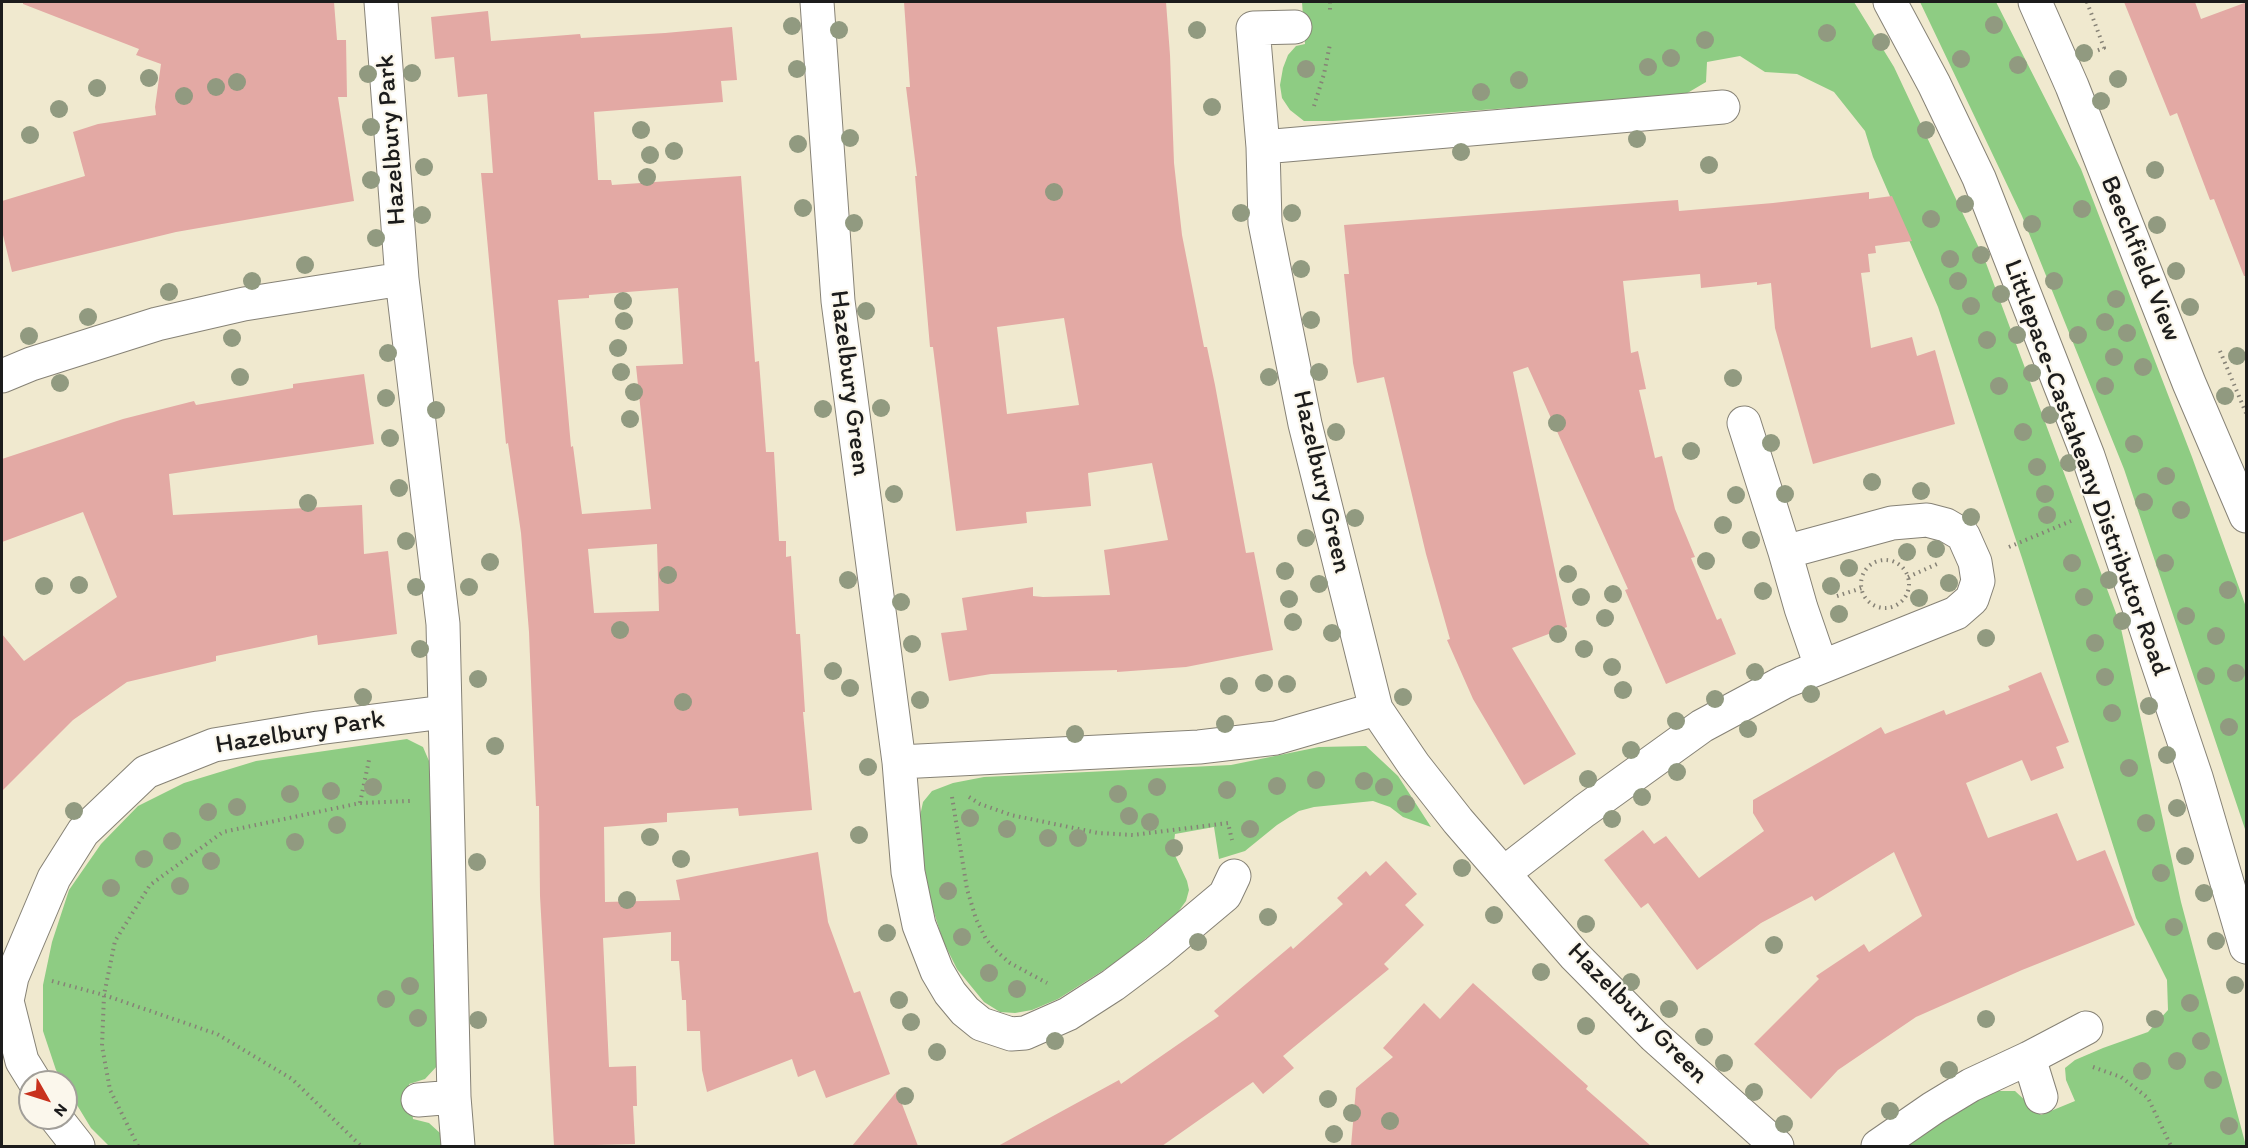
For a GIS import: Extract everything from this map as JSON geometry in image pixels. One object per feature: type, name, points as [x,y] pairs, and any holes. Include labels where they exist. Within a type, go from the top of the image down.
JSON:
[{"type":"street","name":"Hazelbury Park","points":[[381,2],[402,279],[443,624],[454,1097],[458,1146]]},
{"type":"street","name":"Hazelbury Green","points":[[817,2],[838,301],[899,762],[908,872],[920,925],[937,971],[950,993],[965,1011],[981,1024],[1011,1034],[1025,1033],[1068,1014],[1157,952],[1225,895],[1234,876]]},
{"type":"street","name":"Littlepace-Castaheany Distributor Road","points":[[1890,2],[1934,84],[1978,178],[2088,456],[2196,777],[2247,947]]},
{"type":"street","name":"Beechfield View","points":[[2035,2],[2080,108],[2189,383],[2246,512]]},
{"type":"street","name":"Hazelbury Green","points":[[1295,27],[1253,28],[1263,147],[1265,223],[1305,424],[1376,709],[1414,765],[1458,821],[1575,956],[1654,1036],[1777,1146]]},
{"type":"street","points":[[1263,147],[1723,107]]},
{"type":"street","points":[[2,376],[31,364],[157,324],[244,303],[402,279]]},
{"type":"street","points":[[1744,423],[1785,552],[1800,608],[1821,666]]},
{"type":"street","points":[[1504,873],[1584,811],[1702,726],[1784,682],[1956,613],[1972,599],[1977,580],[1975,562],[1963,535],[1946,525],[1927,520],[1892,523],[1785,552]]},
{"type":"street","points":[[899,762],[950,773],[1257,741],[1276,738],[1376,709]]},
{"type":"street","name":"Hazelbury Park","points":[[7,993],[54,878],[83,832],[146,772],[214,744],[308,729],[444,712]]},
{"type":"street","points":[[7,993],[22,1061],[28,1070]]},
{"type":"street","points":[[1878,1146],[1971,1085],[2086,1028]]},
{"type":"street","points":[[2036,1054],[2041,1097]]},
{"type":"street","points":[[418,1100],[454,1097]]},
{"type":"street","points":[[65,1130],[78,1146]]},
{"type":"path","points":[[1330,2],[1330,21]]},
{"type":"path","points":[[1308,142],[1309,119],[1324,74],[1331,40]]},
{"type":"path","points":[[1975,562],[2104,507]]},
{"type":"path","points":[[1878,561],[1893,561],[1899,565],[1904,570],[1909,584],[1904,599],[1892,607],[1884,608],[1869,602],[1864,596],[1861,581],[1867,569],[1878,561]]},
{"type":"path","points":[[950,773],[980,804],[1048,825],[1098,833],[1133,835],[1228,823],[1233,837],[1230,851],[1234,876]]},
{"type":"path","points":[[950,773],[967,889],[976,919],[986,939],[1010,963],[1023,971],[1088,1000]]},
{"type":"path","points":[[138,1146],[110,1090],[102,1046],[104,995],[115,941],[150,885],[223,832],[360,803],[448,800]]},
{"type":"path","points":[[7,993],[45,979],[104,995],[217,1034],[292,1079],[361,1146]]},
{"type":"path","points":[[2036,1054],[2121,1077],[2148,1098],[2171,1146]]},
{"type":"green space","points":[[1302,2],[1854,2],[1894,67],[1986,263],[2120,624],[2181,902],[2246,1146],[1906,1146],[1971,1102],[1998,1091],[2015,1091],[2041,1115],[2075,1101],[2066,1080],[2065,1068],[2075,1060],[2148,1032],[2168,1010],[2167,980],[2136,918],[2022,558],[1938,307],[1873,157],[1865,131],[1834,92],[1797,74],[1765,72],[1740,56],[1707,62],[1706,82],[1684,95],[1333,121],[1304,121],[1290,110],[1282,98],[1280,85],[1288,55],[1296,46],[1305,44]]},
{"type":"green space","points":[[1920,2],[1996,2],[2081,169],[2192,457],[2246,607],[2246,832],[2124,469],[2022,216]]},
{"type":"green space","points":[[407,739],[423,747],[432,768],[438,1065],[425,1079],[409,1084],[413,1119],[429,1123],[440,1133],[443,1146],[109,1146],[91,1128],[78,1107],[78,1070],[56,1070],[43,1031],[43,985],[52,942],[69,890],[101,844],[138,806],[184,783],[256,761]]},
{"type":"green space","points":[[1366,746],[1398,776],[1431,827],[1403,817],[1390,807],[1373,801],[1314,807],[1299,811],[1277,825],[1245,851],[1219,859],[1214,827],[1175,834],[1173,851],[1189,890],[1186,901],[1178,912],[1118,961],[1058,999],[1032,1010],[1015,1013],[1000,1012],[984,1002],[957,969],[943,941],[930,900],[924,864],[920,816],[923,802],[932,791],[953,783],[984,777],[1231,765],[1319,747]]},
{"type":"building","points":[[23,2],[334,2],[337,40],[346,40],[347,97],[338,97],[354,201],[176,232],[12,272],[2,231],[2,201],[85,176],[73,132],[98,124],[156,115],[161,64],[136,55],[139,49],[23,4]]},
{"type":"building","points":[[904,2],[1166,2],[1174,163],[1182,235],[1204,347],[1207,347],[1215,385],[1246,553],[1254,552],[1273,650],[1186,667],[1117,672],[1117,670],[991,674],[949,681],[941,633],[967,630],[962,598],[1033,587],[1033,596],[1110,595],[1104,550],[1168,540],[1152,463],[1088,473],[1091,506],[1026,512],[1027,523],[956,531],[933,347],[930,347],[915,176],[917,176],[906,87],[910,87]],"holes":[[[1064,318],[1079,405],[1007,414],[997,327]]]},
{"type":"building","points":[[2124,2],[2195,2],[2201,19],[2247,2],[2247,276],[2244,276],[2214,199],[2210,200],[2177,113],[2170,116]]},
{"type":"building","points":[[488,11],[491,41],[580,34],[581,38],[732,27],[737,80],[721,81],[723,102],[594,112],[598,180],[611,180],[612,185],[741,176],[755,362],[759,361],[766,452],[774,452],[779,541],[786,541],[786,557],[791,556],[796,634],[800,634],[805,712],[803,712],[812,810],[739,816],[738,808],[667,813],[667,822],[604,827],[605,902],[680,900],[676,880],[818,852],[828,922],[854,993],[860,991],[890,1074],[826,1098],[815,1070],[798,1077],[792,1059],[707,1092],[702,1070],[700,1031],[687,1031],[686,1000],[682,1000],[679,961],[671,961],[671,932],[603,938],[609,1067],[636,1066],[637,1106],[633,1106],[635,1144],[554,1146],[540,896],[539,806],[536,806],[529,632],[521,533],[508,443],[506,444],[481,173],[493,173],[487,94],[458,97],[454,57],[435,59],[431,17]],"holes":[[[678,288],[683,364],[636,366],[651,509],[582,514],[573,446],[571,447],[558,300],[589,298],[589,295]],[[657,544],[659,611],[594,613],[588,549]]]},
{"type":"building","points":[[1869,192],[1869,199],[1892,196],[1912,241],[1875,246],[1876,253],[1868,254],[1870,272],[1861,273],[1871,348],[1912,337],[1917,356],[1935,350],[1955,424],[1813,464],[1775,328],[1771,283],[1757,285],[1757,282],[1701,288],[1700,274],[1623,281],[1631,353],[1638,351],[1646,389],[1639,390],[1655,458],[1662,456],[1675,509],[1695,557],[1691,558],[1717,620],[1721,618],[1736,654],[1666,684],[1625,590],[1628,589],[1528,367],[1513,372],[1567,627],[1512,648],[1576,754],[1524,785],[1473,699],[1447,640],[1450,639],[1426,554],[1384,377],[1357,383],[1344,274],[1349,274],[1344,225],[1678,200],[1679,211]]},
{"type":"building","points":[[364,374],[374,444],[169,474],[173,515],[362,505],[364,554],[388,551],[397,634],[318,645],[317,635],[216,656],[216,661],[127,682],[73,720],[2,791],[2,634],[24,661],[117,597],[83,512],[2,542],[2,459],[123,419],[194,401],[196,405],[293,388],[293,384]]},
{"type":"building","points":[[2041,672],[2069,742],[2056,747],[2064,768],[2031,781],[2022,760],[1966,783],[1988,838],[2057,813],[2077,861],[2105,850],[2135,925],[2022,970],[1916,1017],[1838,1070],[1811,1099],[1754,1044],[1819,979],[1816,976],[1864,944],[1869,952],[1922,916],[1894,852],[1815,901],[1812,896],[1761,923],[1697,970],[1648,903],[1641,908],[1604,860],[1643,830],[1654,844],[1666,836],[1699,878],[1764,831],[1753,813],[1753,800],[1881,727],[1885,734],[1944,710],[1946,715],[2010,690],[2008,686]]},
{"type":"building","points":[[1386,861],[1417,894],[1405,905],[1424,925],[1384,964],[1389,969],[1283,1056],[1294,1068],[1263,1094],[1253,1082],[1162,1146],[998,1146],[1119,1080],[1121,1084],[1219,1016],[1214,1011],[1291,946],[1293,949],[1343,904],[1337,898],[1366,871],[1370,876]]},
{"type":"building","points":[[1473,983],[1588,1086],[1586,1089],[1651,1146],[1351,1146],[1356,1088],[1393,1057],[1383,1048],[1424,1003],[1440,1019]]},
{"type":"building","points":[[897,1091],[918,1146],[852,1146]]}]
